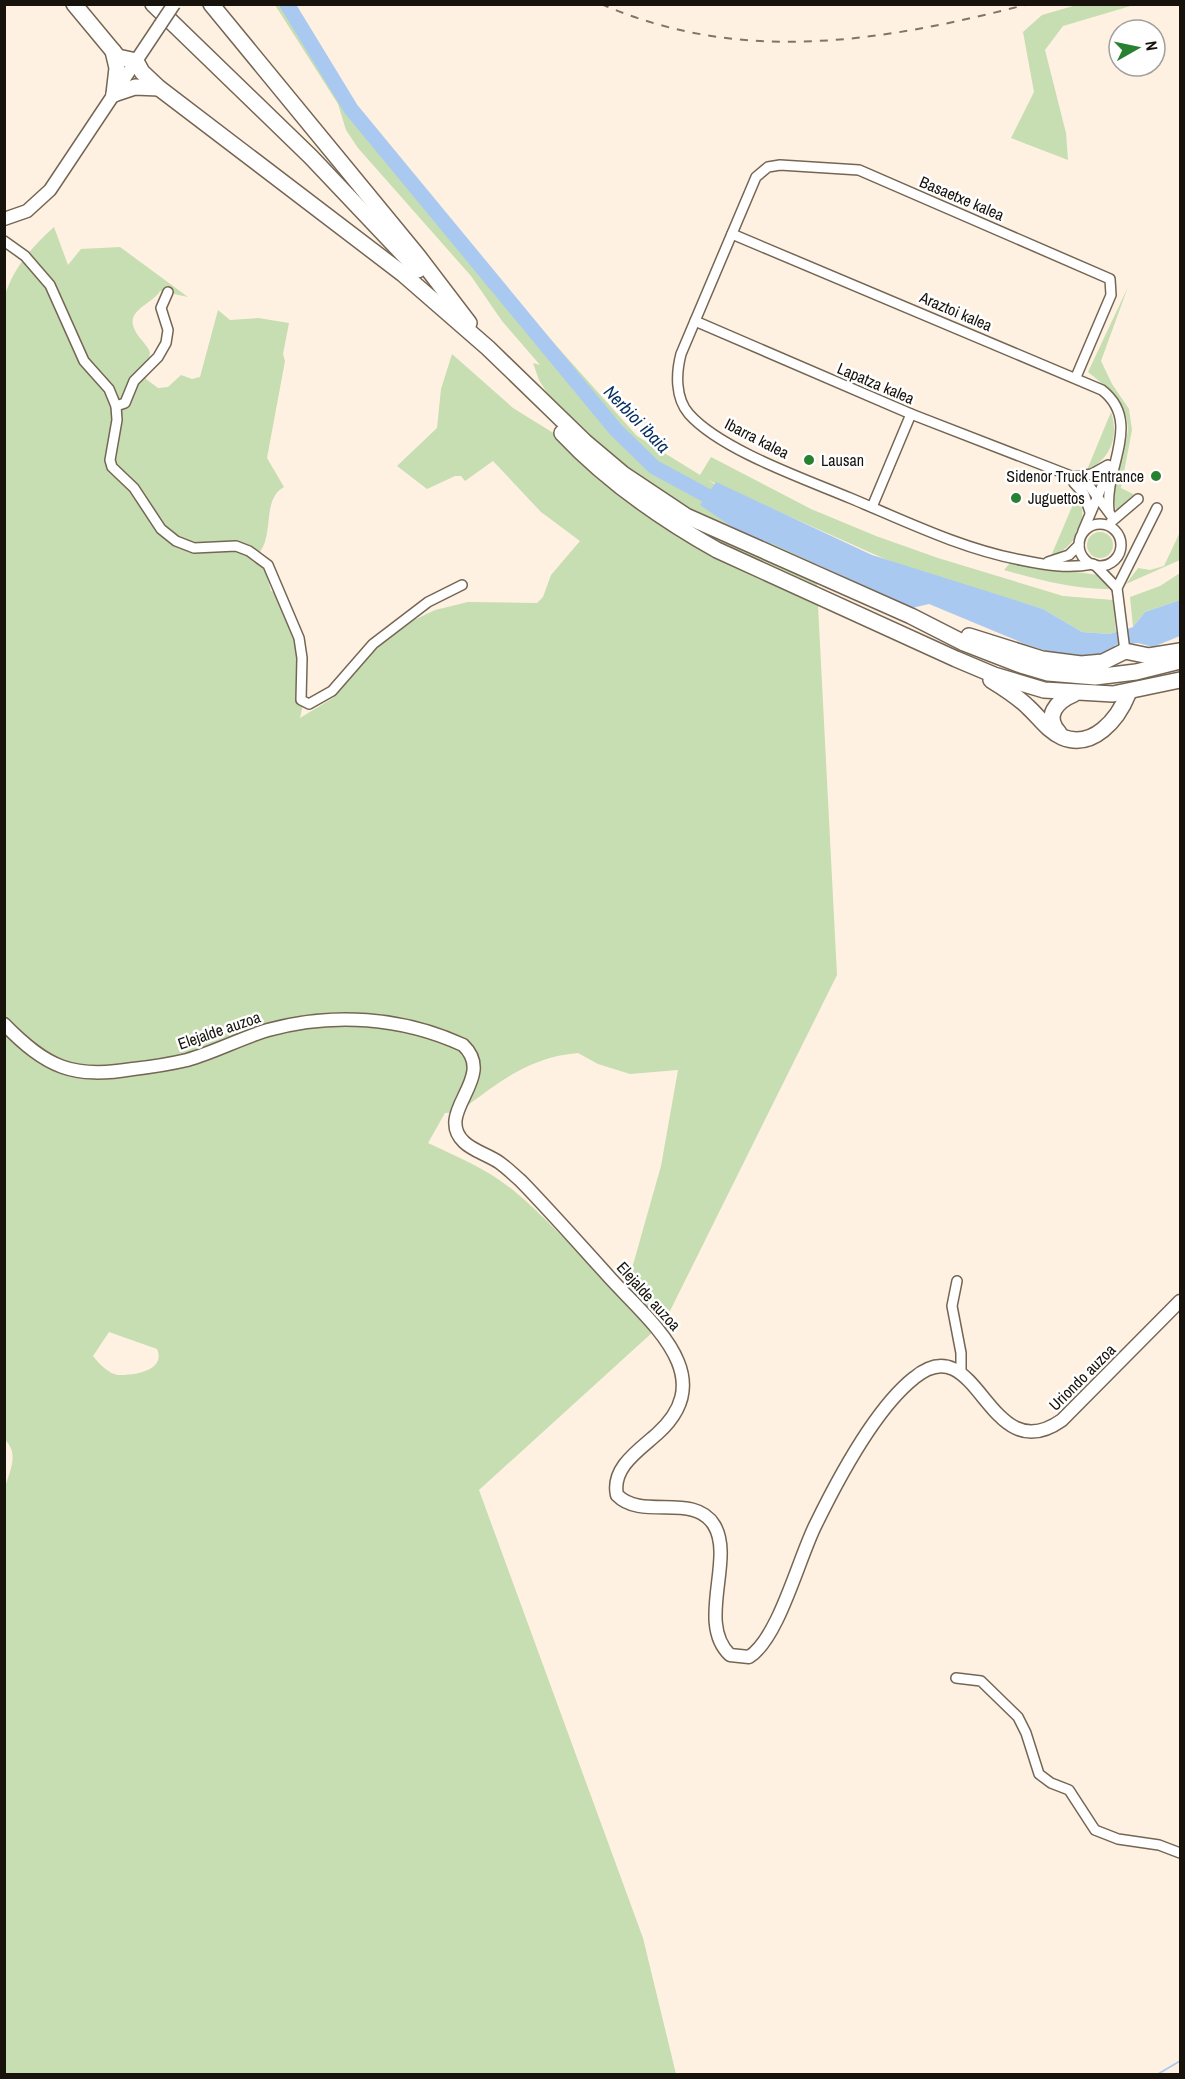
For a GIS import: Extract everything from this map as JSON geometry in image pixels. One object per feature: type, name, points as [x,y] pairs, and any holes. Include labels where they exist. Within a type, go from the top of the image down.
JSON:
[{"type":"main road","points":[[74,4],[113,51],[124,60],[136,61],[142,72],[159,88],[402,274],[488,348],[585,442],[643,489],[686,516],[1000,658],[1048,673],[1111,676],[1180,661]]},
{"type":"main road","points":[[153,4],[311,157],[488,348],[577,449],[632,496],[671,523],[717,550],[956,659],[1016,682],[1044,690],[1074,694],[1113,694],[1180,680]]},
{"type":"main road","points":[[210,4],[418,256],[488,348]]},
{"type":"main road","points":[[113,51],[117,68],[114,94],[135,87],[159,88]]},
{"type":"main road","points":[[910,616],[1042,659],[1062,662],[1103,662],[1125,651],[1149,656],[1180,651]]},
{"type":"main road","points":[[1125,651],[1128,669]]},
{"type":"main road","points":[[956,659],[1021,700],[1051,730],[1063,738],[1075,739],[1101,733],[1115,720],[1128,694]]},
{"type":"main road","points":[[1063,738],[1054,728],[1053,709],[1074,694]]},
{"type":"street","points":[[4,219],[27,211],[50,190],[174,4]]},
{"type":"street","name":"Basaetxe kalea","points":[[732,234],[756,177],[768,167],[780,165],[859,170],[1110,279],[1111,295],[1076,377]]},
{"type":"street","name":"Ibarra kalea","points":[[732,234],[677,369],[680,398],[688,412],[713,433],[738,447],[872,507],[965,544],[1020,560],[1068,568],[1094,565]]},
{"type":"street","name":"Araztoi kalea","points":[[732,234],[1076,377],[1102,390],[1115,402],[1122,420],[1123,430],[1117,453]]},
{"type":"street","points":[[4,241],[25,256],[50,285],[84,361],[109,389],[116,406],[117,420],[110,460],[112,467],[134,488],[161,530],[176,541],[194,548],[236,546],[249,551],[268,566],[299,638],[302,658],[301,699],[309,704],[332,691],[373,644],[428,602],[462,585]]},
{"type":"street","points":[[116,406],[125,403],[134,381],[158,357],[166,343],[168,330],[161,308],[168,292]]},
{"type":"street","name":"Lapatza kalea","points":[[695,321],[911,414],[1048,469]]},
{"type":"street","points":[[872,507],[911,414]]},
{"type":"street","points":[[1073,477],[1092,474],[1104,469],[1117,453]]},
{"type":"street","points":[[1117,453],[1097,494],[1079,545],[1083,557],[1119,583]]},
{"type":"street","points":[[1110,518],[1108,486],[1117,453]]},
{"type":"street","points":[[1048,469],[1073,477],[1097,494],[1119,536],[1120,606],[1125,651]]},
{"type":"street","points":[[1048,469],[1081,489],[1090,512]]},
{"type":"street","points":[[1082,533],[1091,526],[1130,508],[1138,499]]},
{"type":"street","points":[[1119,583],[1157,508]]},
{"type":"street","points":[[1043,563],[1063,559],[1079,545]]},
{"type":"street","points":[[1094,565],[1108,564],[1120,550]]},
{"type":"street","name":"Elejalde auzoa","points":[[4,1024],[37,1054],[67,1069],[87,1074],[106,1074],[188,1060],[268,1030],[330,1021],[386,1020],[463,1045],[470,1051],[475,1067],[474,1077],[456,1116],[456,1126],[464,1142],[500,1162],[521,1181],[670,1343],[682,1378],[679,1410],[671,1421],[633,1454],[616,1475],[614,1484],[617,1495],[632,1506],[700,1513],[715,1527],[719,1549],[717,1640],[730,1655],[749,1656],[763,1644],[793,1584],[815,1526],[873,1427],[898,1393],[924,1371],[944,1366],[961,1372]]},
{"type":"street","points":[[957,1281],[952,1306],[961,1353],[961,1372]]},
{"type":"street","name":"Uriondo auzoa","points":[[961,1372],[969,1378],[1002,1421],[1018,1431],[1035,1433],[1051,1428],[1062,1420],[1180,1301]]},
{"type":"street","points":[[956,1678],[981,1682],[1018,1717],[1039,1774],[1051,1783],[1069,1790],[1095,1830],[1118,1839],[1159,1845],[1180,1853]]},
{"type":"green space","points":[[1080,4],[1134,5],[1063,26],[1045,50],[1066,133],[1068,160],[1011,138],[1034,92],[1023,32],[1042,15]]},
{"type":"green space","points":[[275,5],[291,5],[380,144],[637,436],[700,475],[711,457],[811,509],[938,558],[1063,596],[1113,600],[1116,632],[1109,634],[1082,632],[1043,609],[905,568],[708,480],[815,547],[837,975],[665,1321],[479,1490],[643,1938],[676,2074],[5,2074],[4,1490],[13,1457],[5,1440],[4,298],[12,277],[24,259],[54,227],[68,265],[81,249],[120,247],[188,297],[160,291],[134,316],[135,331],[150,352],[146,379],[158,388],[168,387],[181,375],[192,379],[200,377],[218,310],[230,320],[258,318],[289,323],[283,354],[285,361],[267,458],[284,487],[277,492],[270,508],[267,536],[260,552],[271,591],[276,593],[290,624],[297,654],[304,665],[306,692],[300,718],[333,698],[372,651],[414,620],[435,610],[468,602],[537,603],[543,597],[551,575],[580,541],[541,512],[493,461],[465,481],[461,476],[455,476],[427,489],[397,466],[437,428],[441,389],[452,354],[513,408],[555,434],[564,420],[539,380],[533,363],[540,365],[502,321],[471,276],[358,148],[346,130],[338,104]],"holes":[[[578,1053],[598,1064],[630,1074],[678,1070],[661,1166],[625,1293],[609,1281],[513,1190],[483,1170],[428,1143],[445,1113],[462,1112],[498,1083],[530,1065],[553,1057]],[[109,1332],[157,1349],[159,1356],[157,1362],[148,1370],[134,1374],[117,1375],[109,1372],[93,1356]]]},
{"type":"green space","points":[[1128,287],[1101,361],[1112,384],[1129,409],[1132,430],[1121,488],[1135,495],[1116,511],[1114,488],[1128,425],[1123,410],[1111,393],[1088,372]]},
{"type":"green space","points":[[1111,412],[1114,430],[1111,446],[1102,460],[1087,470]]},
{"type":"green space","points":[[1077,495],[1082,513],[1079,531],[1068,546],[1051,556]]},
{"type":"green space","points":[[1100,532],[1109,536],[1113,545],[1109,554],[1100,558],[1091,554],[1087,545],[1091,536]]},
{"type":"green space","points":[[1180,532],[1180,560],[1126,584],[1138,568],[1150,570],[1164,566]]},
{"type":"green space","points":[[1010,563],[1098,575],[1109,589],[1070,586],[1004,570]]},
{"type":"green space","points":[[1180,573],[1180,600],[1145,612],[1133,627],[1130,597],[1160,586]]},
{"type":"water","points":[[716,482],[872,555],[1043,609],[1082,632],[1109,634],[1127,629],[1133,627],[1145,612],[1180,600],[1180,636],[1153,647],[1138,643],[1115,645],[1114,649],[1098,658],[1056,654],[1025,644],[929,604],[912,608],[773,544],[754,542],[700,505]]},
{"type":"waterway","name":"Nerbioi ibaia","points":[[287,4],[351,109],[616,430],[654,467],[724,505]]},
{"type":"waterway","points":[[1158,2074],[1180,2061]]},
{"type":"railway","points":[[601,4],[654,23],[708,35],[761,41],[814,41],[868,37],[975,17],[1029,4]]},
{"type":"place","name":"Lausan","points":[[809,460]]},
{"type":"place","name":"Sidenor Truck Entrance","points":[[1156,476]]},
{"type":"place","name":"Juguettos","points":[[1016,498]]}]
